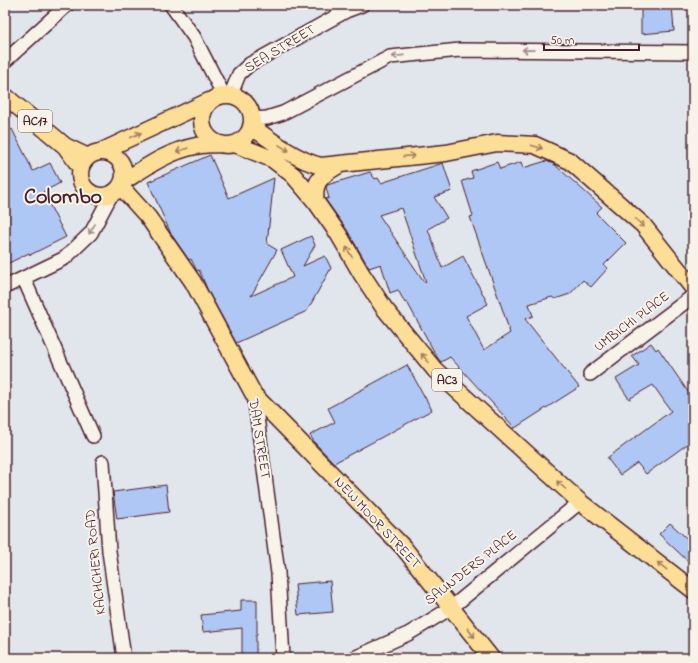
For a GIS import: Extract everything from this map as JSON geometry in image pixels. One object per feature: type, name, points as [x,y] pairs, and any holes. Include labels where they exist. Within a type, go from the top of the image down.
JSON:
[{"type":"main road","name":"AC17","points":[[5,96],[64,146],[90,159]]},
{"type":"main road","points":[[221,96],[205,107],[202,114],[202,122],[204,130],[214,142],[228,144]]},
{"type":"main road","points":[[221,96],[244,101],[249,107],[252,123],[247,135],[228,144],[197,145],[178,151],[160,160],[104,197],[90,193],[85,188],[80,175],[90,159],[221,96]]},
{"type":"main road","points":[[252,123],[272,141],[312,164],[321,166],[446,153],[497,143],[535,145],[570,161],[643,225],[693,288]]},
{"type":"main road","name":"AC3","points":[[228,144],[272,159],[293,175],[316,202],[339,235],[361,273],[384,308],[435,370],[580,502],[693,590]]},
{"type":"main road","points":[[90,159],[113,154],[118,158],[125,171],[118,188]]},
{"type":"main road","points":[[316,202],[314,190],[318,181],[326,172],[341,164]]},
{"type":"main road","name":"DAM STREET","points":[[118,188],[148,218],[193,282],[254,395]]},
{"type":"main road","name":"NEW MOOR STREET","points":[[254,395],[403,547],[491,658]]},
{"type":"street","points":[[5,62],[67,5]]},
{"type":"street","points":[[171,5],[194,37],[221,96]]},
{"type":"street","name":"SEA STREET","points":[[221,96],[239,74],[250,64],[346,10],[362,5]]},
{"type":"street","points":[[252,123],[283,113],[390,57],[460,50],[693,52]]},
{"type":"street","points":[[5,287],[65,258],[91,233],[118,188]]},
{"type":"street","points":[[24,279],[93,436]]},
{"type":"street","name":"UMBICHI PLACE","points":[[590,374],[693,296]]},
{"type":"street","name":"DAM STREET","points":[[254,395],[278,573],[282,658]]},
{"type":"street","name":"KACHCHERI ROAD","points":[[103,462],[109,551],[124,658]]},
{"type":"street","name":"SAUNDERS PLACE","points":[[354,658],[408,634],[451,608],[580,502]]},
{"type":"building","points":[[641,5],[672,5],[674,31],[641,34]]},
{"type":"building","points":[[12,129],[33,171],[50,163],[60,183],[43,192],[66,237],[30,255],[29,253],[5,265],[5,132]]},
{"type":"building","points":[[210,155],[229,198],[274,178],[267,244],[277,250],[251,296],[293,277],[281,250],[311,236],[315,245],[303,266],[325,256],[331,268],[307,311],[236,343],[208,291],[199,270],[197,271],[191,259],[189,260],[171,234],[148,182]]},
{"type":"building","points":[[546,161],[554,164],[602,207],[596,213],[626,243],[604,265],[608,268],[591,287],[583,280],[570,294],[555,299],[552,297],[529,304],[533,316],[525,319],[579,387],[515,428],[450,357],[441,362],[407,302],[405,303],[398,290],[390,293],[381,264],[369,268],[347,230],[325,199],[329,198],[326,188],[327,185],[370,172],[375,179],[378,178],[381,183],[443,163],[452,191],[434,197],[447,218],[428,229],[442,268],[463,256],[488,304],[466,316],[484,350],[510,333],[470,217],[473,216],[462,181],[473,178],[471,171],[497,162],[500,169],[521,162],[523,168]],"holes":[[[401,208],[426,282],[425,283],[379,215]]]},
{"type":"building","points":[[651,343],[656,350],[658,348],[693,399],[693,440],[646,474],[637,463],[620,475],[607,458],[671,411],[653,385],[629,399],[616,379],[639,365],[632,356]]},
{"type":"building","points":[[407,365],[432,410],[334,463],[314,442],[310,435],[335,422],[328,408]]},
{"type":"building","points":[[166,485],[169,512],[117,519],[113,492]]},
{"type":"building","points":[[670,523],[693,544],[693,566],[659,534]]},
{"type":"building","points":[[330,581],[333,612],[298,615],[295,584]]},
{"type":"building","points":[[241,600],[257,600],[256,658],[242,658],[242,628],[203,632],[201,615],[241,611]]},
{"type":"district","name":"Colombo","points":[[63,198]]}]
